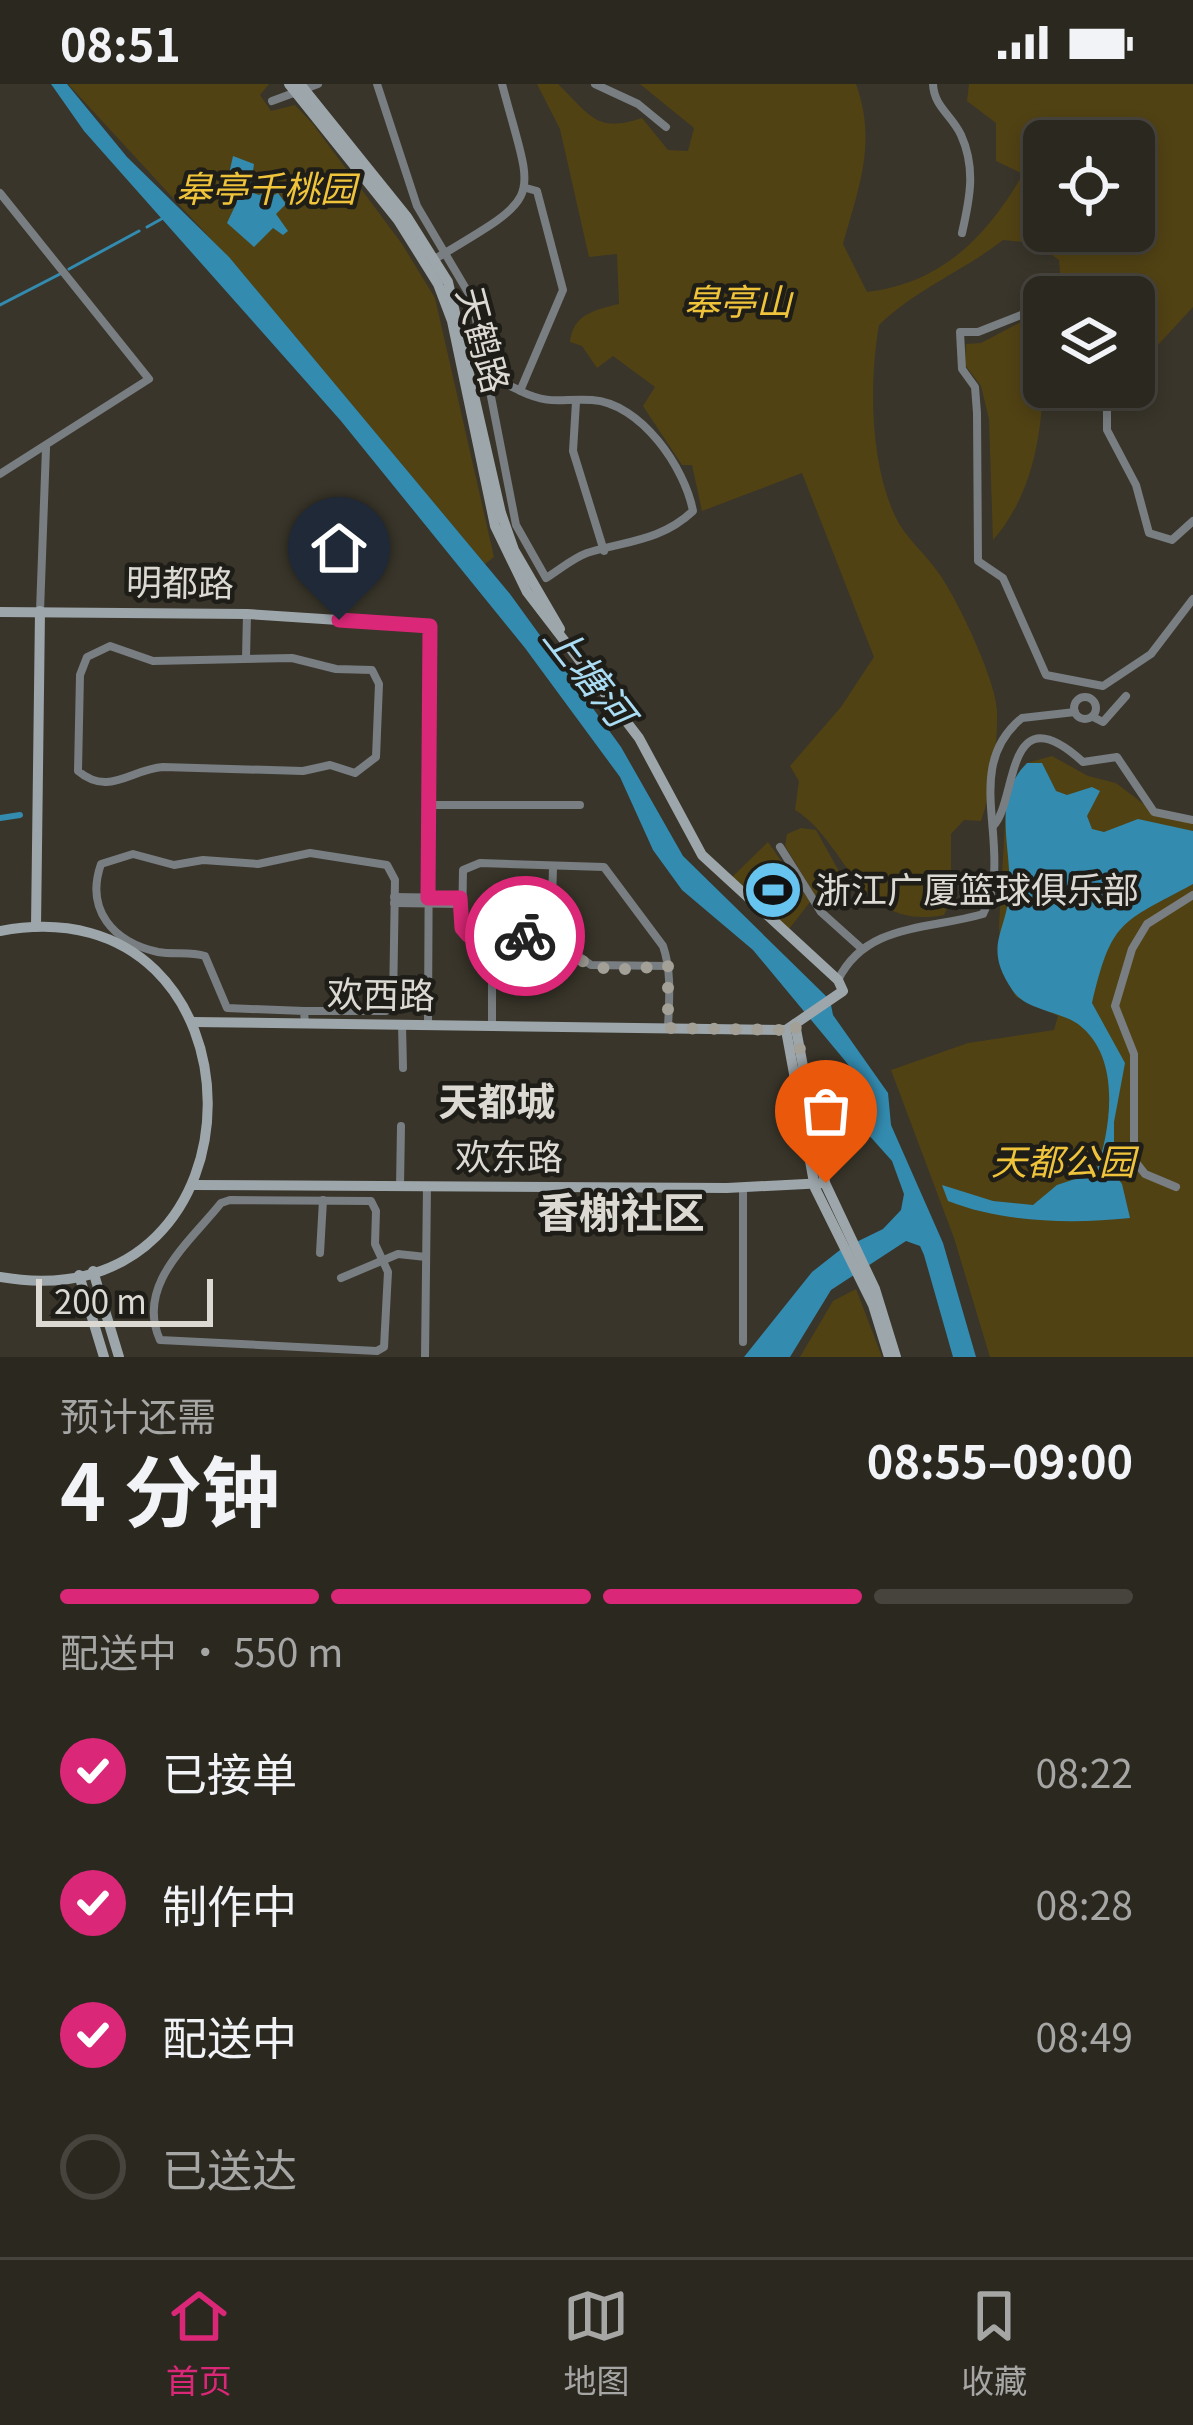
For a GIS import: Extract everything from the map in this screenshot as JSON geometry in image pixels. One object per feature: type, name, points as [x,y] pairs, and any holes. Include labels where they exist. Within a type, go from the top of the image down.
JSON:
[{"type":"main road","name":"天鹤路","points":[[297,87],[440,256],[461,322],[507,532],[563,637]]},
{"type":"main road","name":"天鹤路","points":[[297,87],[398,220],[438,284],[452,320],[495,526],[526,592],[639,738],[702,855],[838,980]]},
{"type":"main road","points":[[36,927],[40,610]]},
{"type":"main road","name":"明都路","points":[[0,612],[247,614],[430,626]]},
{"type":"main road","points":[[0,931],[36,927],[94,937],[134,957],[165,984],[192,1022],[205,1055],[212,1106],[208,1138],[192,1185],[150,1238],[79,1275],[42,1280],[0,1276]]},
{"type":"main road","points":[[838,980],[842,991],[790,1027],[820,1185],[869,1286],[892,1357]]},
{"type":"main road","name":"欢西路","points":[[192,1022],[304,1017],[402,1025],[790,1027]]},
{"type":"main road","name":"欢东路","points":[[192,1185],[254,1192],[400,1186],[820,1185]]},
{"type":"main road","points":[[93,1271],[119,1357]]},
{"type":"main road","points":[[79,1275],[104,1357]]},
{"type":"street","points":[[272,101],[297,87],[318,84]]},
{"type":"street","points":[[377,84],[417,206],[440,256],[472,299],[516,524],[534,564],[546,578],[584,554],[631,546],[675,528],[692,512],[688,488],[643,424],[620,406],[558,405],[490,377]]},
{"type":"street","points":[[440,256],[505,217],[526,188],[529,175],[502,84]]},
{"type":"street","points":[[595,84],[638,104],[666,128]]},
{"type":"street","points":[[933,84],[934,100],[961,133],[973,182],[962,232]]},
{"type":"street","points":[[520,391],[563,290],[537,191],[526,188]]},
{"type":"street","points":[[0,194],[149,379],[0,474]]},
{"type":"street","points":[[1023,314],[978,332],[961,332],[962,369],[975,387],[978,561],[1003,578],[1046,675],[1102,686],[1151,654],[1193,599]]},
{"type":"street","points":[[576,402],[573,451],[604,550]]},
{"type":"street","points":[[1107,408],[1107,430],[1136,485],[1149,533],[1172,541],[1193,521]]},
{"type":"street","points":[[40,610],[46,447]]},
{"type":"street","points":[[246,658],[247,614]]},
{"type":"street","points":[[428,1025],[430,626]]},
{"type":"street","points":[[110,646],[153,661],[246,658],[307,659],[336,669],[372,670],[379,684],[376,757],[355,773],[330,765],[303,771],[148,768],[110,784],[78,771],[80,675],[96,648],[110,646]]},
{"type":"street","points":[[838,980],[860,946],[982,914],[994,881],[994,752],[1022,718],[1077,715],[1102,722],[1126,696]]},
{"type":"street","points":[[1077,715],[1078,699],[1090,698],[1097,707],[1093,717]]},
{"type":"street","points":[[992,826],[999,820],[1012,768],[1023,749],[1042,740],[1066,745],[1083,762],[1117,757],[1154,812],[1193,820]]},
{"type":"street","points":[[430,805],[580,805]]},
{"type":"street","points":[[780,847],[821,912],[860,946]]},
{"type":"street","points":[[133,854],[166,865],[203,860],[231,866],[319,854],[350,863],[388,865],[394,873],[394,900],[390,1009],[304,1017],[227,1008],[206,956],[158,952],[106,926],[98,911],[101,864],[133,854]]},
{"type":"street","points":[[668,966],[591,965],[551,936],[464,932],[463,870],[472,864],[604,867],[658,936],[668,966],[668,1028]]},
{"type":"street","points":[[551,936],[553,867]]},
{"type":"street","points":[[1176,1187],[1145,1174],[1134,1160],[1134,1054],[1115,1006],[1132,949],[1147,923],[1193,895]]},
{"type":"street","points":[[394,900],[460,901]]},
{"type":"street","points":[[492,936],[492,1026]]},
{"type":"street","points":[[402,1025],[403,1068]]},
{"type":"street","points":[[400,1186],[401,1126]]},
{"type":"street","points":[[425,1357],[427,1186]]},
{"type":"street","points":[[742,1342],[743,1188]]},
{"type":"street","points":[[254,1192],[323,1199],[371,1202],[376,1211],[375,1244],[386,1257],[387,1342],[376,1351],[160,1340],[154,1304],[166,1268],[221,1203],[254,1192]]},
{"type":"street","points":[[320,1252],[323,1199]]},
{"type":"street","points":[[341,1278],[386,1257],[426,1257]]},
{"type":"green space","name":"皋亭千桃园","points":[[68,84],[269,84],[260,95],[271,111],[295,105],[312,123],[402,244],[435,298],[494,557],[485,564],[232,262]]},
{"type":"green space","name":"皋亭山","points":[[537,84],[558,84],[603,122],[642,118],[668,150],[688,151],[694,128],[640,84],[856,84],[865,145],[843,244],[867,292],[917,279],[959,254],[993,218],[1023,174],[1023,242],[1003,240],[879,325],[874,422],[887,495],[899,524],[956,603],[983,661],[997,711],[993,767],[981,821],[964,820],[951,834],[951,900],[944,915],[915,917],[891,910],[872,897],[813,824],[795,810],[799,781],[790,766],[841,707],[874,657],[802,473],[702,511],[692,465],[682,465],[643,406],[655,387],[613,356],[597,368],[582,346],[570,342],[580,319],[619,304],[617,254],[589,257],[560,129]]},
{"type":"green space","name":"皋亭山","points":[[969,84],[1193,84],[1193,307],[1155,348],[1155,276],[1060,276],[1059,260],[1047,252],[1155,252],[1155,120],[1023,120],[1023,174],[996,161],[996,123],[967,101]]},
{"type":"green space","points":[[1023,321],[1023,408],[1041,408],[1024,489],[993,540],[989,419],[981,386],[965,365],[966,344],[981,343]]},
{"type":"green space","name":"天都公园","points":[[1052,756],[1088,776],[1116,783],[1154,812],[1193,820],[1193,1357],[990,1357],[954,1238],[891,1070],[968,1043],[1054,1030],[1058,1016],[1016,997],[1002,972],[999,926],[1006,806],[1027,763]]},
{"type":"green space","points":[[801,828],[816,830],[846,884],[818,900],[785,846],[787,834]]},
{"type":"green space","name":"浙江广厦篮球俱乐部","points":[[768,842],[810,902],[789,929],[731,878]]},
{"type":"green space","points":[[856,1289],[882,1357],[800,1357],[833,1301]]},
{"type":"water","points":[[51,84],[67,84],[127,157],[229,257],[510,594],[621,747],[683,856],[830,1000],[833,1015],[888,1093],[891,1125],[943,1243],[976,1357],[953,1357],[924,1255],[920,1246],[906,1241],[831,1290],[790,1357],[744,1357],[812,1272],[840,1250],[883,1229],[901,1210],[904,1194],[892,1161],[867,1133],[861,1080],[753,950],[682,890],[653,850],[620,777],[525,648],[341,421],[84,131]]},
{"type":"water","points":[[233,156],[254,164],[250,192],[266,191],[270,197],[278,193],[286,204],[276,214],[288,231],[283,235],[273,228],[254,247],[227,223],[235,206],[226,188]]},
{"type":"water","points":[[1027,763],[1042,763],[1056,791],[1067,795],[1092,787],[1100,791],[1087,816],[1092,829],[1104,832],[1138,819],[1193,831],[1193,884],[1122,927],[1106,955],[1092,1003],[1125,1063],[1114,1122],[1114,1173],[1122,1184],[1130,1218],[1062,1221],[992,1214],[948,1201],[942,1185],[993,1201],[1033,1205],[1057,1185],[1096,1172],[1106,1135],[1107,1074],[1092,1038],[1078,1024],[1019,997],[999,963],[998,942],[1009,895],[1006,809],[1016,777]]},
{"type":"waterway","points":[[147,227],[165,217]]},
{"type":"waterway","points":[[69,269],[139,231]]},
{"type":"waterway","points":[[0,305],[60,274]]},
{"type":"waterway","points":[[0,818],[20,815]]},
{"type":"way so far","points":[[525,936],[551,936],[591,965],[668,966],[668,1028],[786,1030],[795,1024],[826,1183]]},
{"type":"place","name":"浙江广厦篮球俱乐部","points":[[773,890]]},
{"type":"district","name":"天都城","points":[[497,1102]]},
{"type":"district","name":"香榭社区","points":[[621,1213]]},
{"type":"route","points":[[339,620],[430,626],[428,898],[460,898],[462,928],[472,937],[525,936]]},
{"type":"water label","name":"上塘河","points":[[589,675]]}]
